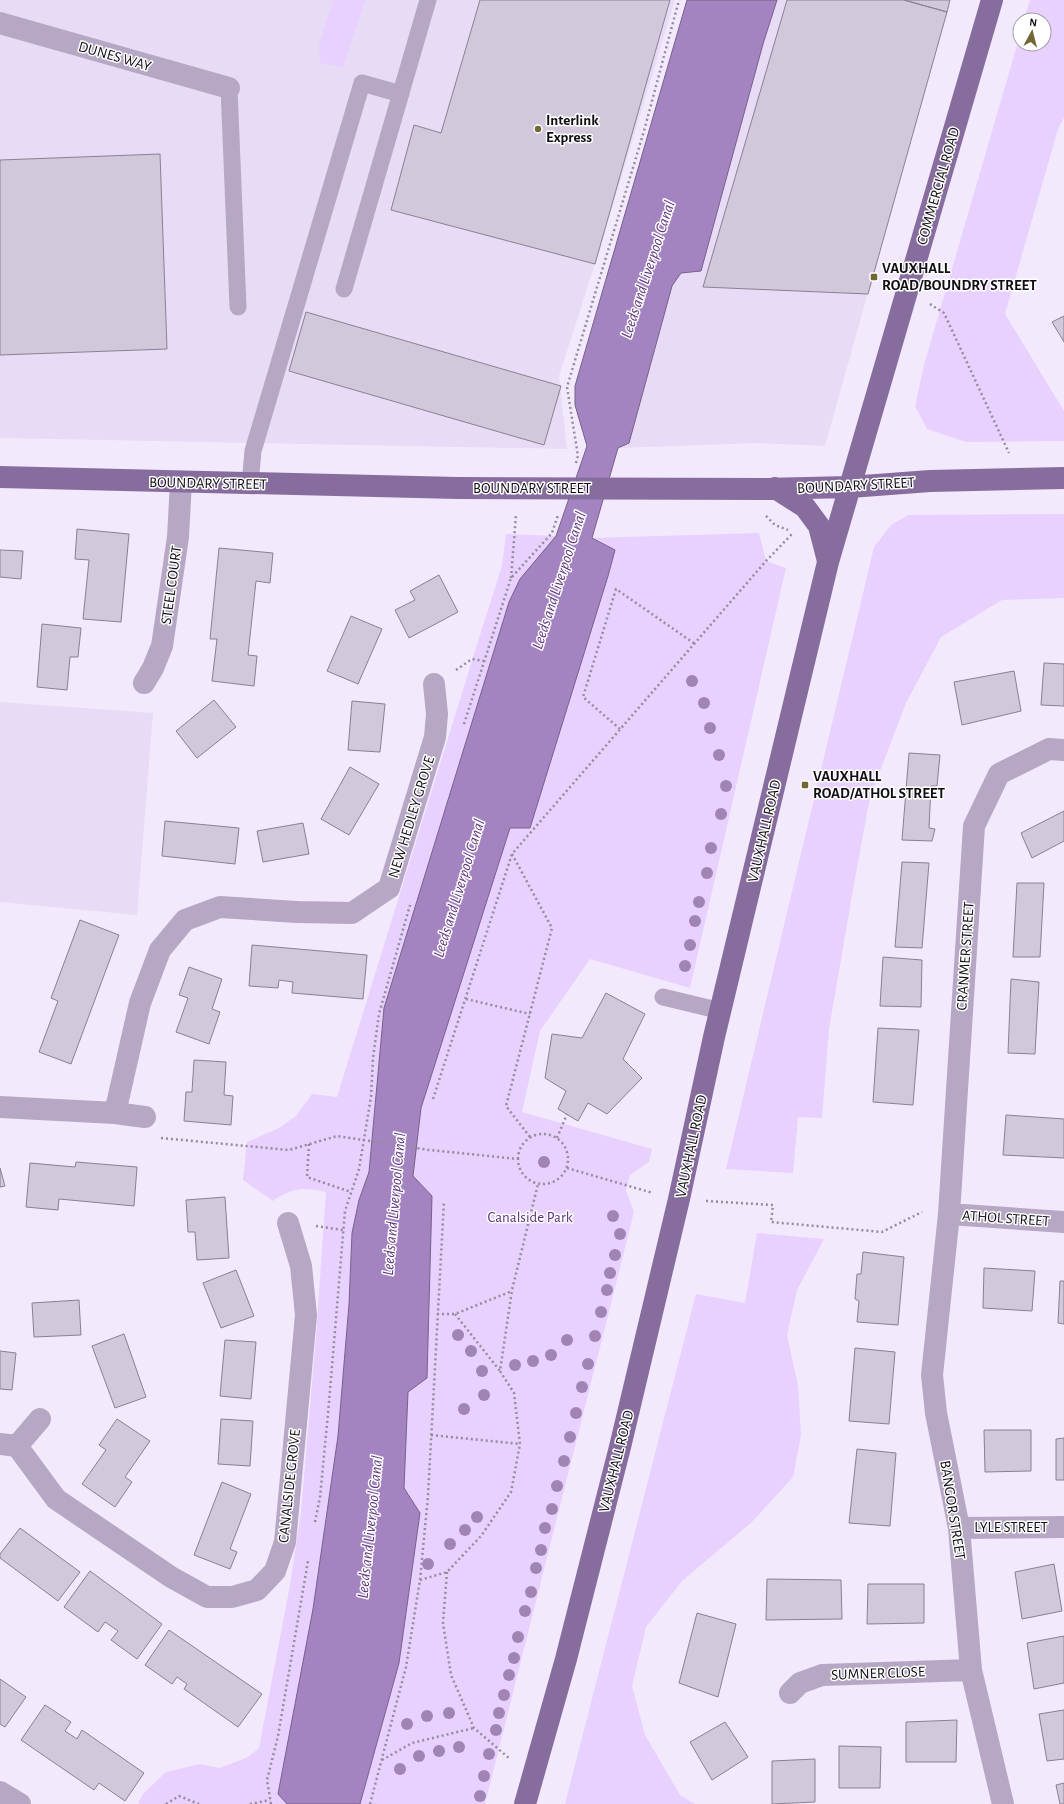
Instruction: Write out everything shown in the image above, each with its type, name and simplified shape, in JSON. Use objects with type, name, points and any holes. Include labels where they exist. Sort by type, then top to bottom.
[{"type":"main road","name":"COMMERCIAL ROAD","points":[[850,487],[992,0]]},
{"type":"main road","name":"BOUNDARY STREET","points":[[0,478],[250,484],[522,488],[769,488],[850,487],[930,481],[1064,478]]},
{"type":"main road","name":"VAUXHALL ROAD","points":[[525,1804],[566,1659],[614,1470],[680,1199],[721,1011],[828,562],[850,487]]},
{"type":"main road","points":[[769,488],[804,508],[819,526],[828,562]]},
{"type":"street","name":"DUNES WAY","points":[[0,23],[229,88]]},
{"type":"street","name":"STEEL COURT","points":[[144,683],[153,668],[162,646],[178,538],[181,482]]},
{"type":"street","name":"NEW HEDLEY GROVE","points":[[115,1112],[140,1003],[160,950],[184,920],[220,907],[297,912],[352,913],[389,888],[435,737],[437,714],[434,684]]},
{"type":"street","name":"CRANMER STREET","points":[[949,1214],[974,826],[999,774],[1049,749],[1064,750]]},
{"type":"street","points":[[0,1107],[115,1112],[145,1117]]},
{"type":"street","name":"ATHOL STREET","points":[[949,1214],[1064,1222]]},
{"type":"street","name":"BANGOR STREET","points":[[949,1214],[932,1375],[936,1413],[959,1528],[971,1670],[1003,1804]]},
{"type":"street","name":"CANALSIDE GROVE","points":[[40,1419],[8,1445],[56,1499],[171,1577],[207,1597],[232,1597],[257,1590],[275,1572],[285,1542],[306,1314],[301,1266],[288,1223]]},
{"type":"street","name":"LYLE STREET","points":[[959,1528],[1064,1527]]},
{"type":"street","name":"SUMNER CLOSE","points":[[790,1693],[800,1683],[822,1675],[971,1670]]},
{"type":"street","points":[[0,1792],[20,1804]]},
{"type":"lane","points":[[344,289],[428,0]]},
{"type":"lane","points":[[250,484],[253,451],[362,82],[401,94]]},
{"type":"lane","points":[[229,88],[238,307]]},
{"type":"lane","points":[[663,997],[721,1011]]},
{"type":"path","points":[[573,470],[578,456],[567,388],[644,131],[679,0]]},
{"type":"path","points":[[908,289],[944,314],[1022,479]]},
{"type":"path","points":[[769,488],[764,514],[775,526],[793,532],[797,538]]},
{"type":"path","points":[[511,578],[552,533],[559,512]]},
{"type":"path","points":[[463,728],[511,578],[516,513]]},
{"type":"path","points":[[433,1100],[512,854],[766,561],[793,532]]},
{"type":"path","points":[[620,729],[583,697],[616,589],[695,644]]},
{"type":"path","points":[[434,684],[472,659],[484,661]]},
{"type":"path","points":[[512,854],[552,928],[506,1106],[530,1137]]},
{"type":"path","points":[[314,1529],[320,1497],[345,1211],[358,1169],[371,1097],[373,1058],[379,1014],[411,900]]},
{"type":"path","points":[[466,999],[530,1014]]},
{"type":"path","points":[[557,1138],[567,1114]]},
{"type":"path","points":[[145,1117],[162,1138],[289,1150],[337,1136],[429,1150],[518,1158]]},
{"type":"path","points":[[544,1134],[557,1138],[563,1143],[567,1151],[567,1168],[564,1174],[552,1183],[538,1184],[530,1181],[523,1175],[519,1167],[518,1158],[520,1150],[530,1137],[544,1134]]},
{"type":"path","points":[[309,1144],[307,1177],[351,1192]]},
{"type":"path","points":[[567,1168],[680,1199],[773,1205],[771,1222],[882,1232],[922,1212],[949,1214]]},
{"type":"path","points":[[500,1371],[512,1290],[538,1184]]},
{"type":"path","points":[[370,1804],[406,1667],[420,1580],[431,1435],[444,1201]]},
{"type":"path","points":[[437,1314],[455,1314],[512,1290]]},
{"type":"path","points":[[420,1580],[447,1572],[481,1536],[511,1492],[520,1444],[514,1393],[500,1371],[455,1314]]},
{"type":"path","points":[[431,1435],[520,1444]]},
{"type":"path","points":[[271,1804],[267,1780],[278,1736],[308,1560]]},
{"type":"path","points":[[447,1572],[443,1623],[451,1674],[474,1728],[533,1779]]},
{"type":"path","points":[[382,1760],[412,1743],[474,1728]]},
{"type":"path","points":[[166,1804],[179,1796],[199,1804]]},
{"type":"path","points":[[250,1804],[270,1800]]},
{"type":"shaded area","points":[[0,0],[675,0],[595,264],[559,376],[567,449],[0,438]]},
{"type":"shaded area","points":[[777,0],[950,0],[825,446],[759,443],[618,448],[629,443],[672,286],[681,273]]},
{"type":"shaded area","points":[[0,702],[153,713],[137,915],[0,902]]},
{"type":"green space","points":[[333,0],[365,0],[343,67],[320,63],[319,45]]},
{"type":"green space","points":[[1030,0],[1064,0],[1064,117],[1058,129],[1005,314],[1064,411],[1064,441],[966,442],[927,429],[915,406],[924,365],[1015,52],[1052,52],[1052,12],[1026,12]]},
{"type":"green space","points":[[1064,514],[1064,598],[1002,600],[941,637],[906,703],[870,797],[829,1029],[822,1118],[798,1117],[793,1173],[726,1169],[874,547],[891,525],[908,515]]},
{"type":"green space","name":"Canalside Park","points":[[759,533],[766,561],[786,568],[690,988],[590,959],[540,1031],[522,1112],[652,1149],[649,1162],[630,1175],[626,1191],[634,1212],[485,1804],[360,1804],[399,1663],[420,1513],[404,1488],[408,1392],[413,1176],[421,1108],[510,828],[530,828],[592,538]]},
{"type":"green space","points":[[506,534],[556,536],[520,579],[509,602],[384,1008],[369,1172],[359,1200],[352,1233],[349,1299],[338,1436],[313,1609],[278,1794],[287,1804],[140,1804],[138,1803],[143,1794],[166,1772],[200,1764],[220,1768],[248,1757],[259,1748],[290,1585],[301,1512],[316,1337],[326,1192],[311,1189],[298,1189],[286,1193],[273,1201],[243,1180],[247,1142],[279,1128],[296,1116],[312,1094],[337,1097],[502,566]]},
{"type":"green space","points":[[757,1233],[824,1239],[797,1290],[787,1335],[798,1386],[801,1435],[793,1477],[752,1522],[682,1581],[646,1627],[632,1686],[645,1735],[680,1795],[695,1804],[565,1804],[696,1294],[745,1303]]},
{"type":"water","name":"Leeds and Liverpool Canal","points":[[687,0],[777,0],[763,44],[701,271],[681,273],[672,286],[629,443],[618,448],[592,538],[615,550],[530,828],[510,828],[421,1108],[413,1176],[432,1196],[427,1378],[408,1392],[404,1488],[420,1513],[399,1663],[360,1804],[287,1804],[278,1794],[313,1609],[338,1436],[349,1304],[352,1233],[359,1200],[369,1172],[384,1008],[509,602],[520,579],[556,536],[587,446],[575,405],[575,386]]},
{"type":"building","name":"Interlink Express","points":[[480,0],[670,0],[595,264],[391,210],[414,125],[441,133]]},
{"type":"building","points":[[787,0],[904,0],[947,12],[868,294],[703,287]]},
{"type":"building","points":[[904,0],[950,0],[947,12]]},
{"type":"building","points":[[160,154],[167,349],[0,355],[0,160]]},
{"type":"building","points":[[306,312],[561,386],[544,445],[289,371]]},
{"type":"building","points":[[1064,316],[1064,342],[1052,322]]},
{"type":"building","points":[[77,529],[129,534],[121,622],[83,619],[89,560],[75,559]]},
{"type":"building","points":[[219,548],[273,553],[270,583],[256,581],[248,655],[257,656],[254,686],[212,681],[217,639],[210,639]]},
{"type":"building","points":[[0,550],[23,551],[21,579],[0,577]]},
{"type":"building","points":[[439,575],[458,612],[409,638],[395,610],[415,600],[410,591]]},
{"type":"building","points":[[351,616],[382,629],[358,684],[327,671]]},
{"type":"building","points":[[42,624],[81,628],[78,657],[70,657],[67,690],[37,687]]},
{"type":"building","points":[[1044,663],[1064,664],[1064,706],[1041,705]]},
{"type":"building","points":[[1014,671],[1021,711],[962,725],[954,682]]},
{"type":"building","points":[[214,700],[236,727],[197,758],[176,731]]},
{"type":"building","points":[[352,701],[385,704],[380,752],[348,750]]},
{"type":"building","points":[[909,753],[940,755],[937,786],[931,786],[929,828],[935,829],[932,841],[902,840]]},
{"type":"building","points":[[350,767],[379,784],[349,835],[321,819]]},
{"type":"building","points":[[1064,811],[1064,841],[1032,858],[1021,833]]},
{"type":"building","points":[[165,821],[239,828],[235,864],[162,856]]},
{"type":"building","points":[[303,823],[309,854],[263,862],[257,831]]},
{"type":"building","points":[[902,862],[929,863],[922,948],[895,947]]},
{"type":"building","points":[[1017,883],[1044,883],[1040,957],[1013,957]]},
{"type":"building","points":[[80,920],[119,935],[71,1064],[39,1052],[58,1001],[51,998]]},
{"type":"building","points":[[252,945],[367,955],[363,999],[292,993],[293,982],[279,980],[278,988],[249,986]]},
{"type":"building","points":[[883,957],[922,960],[921,1007],[880,1006]]},
{"type":"building","points":[[189,967],[222,979],[212,1009],[220,1012],[209,1044],[176,1032],[188,998],[179,995]]},
{"type":"building","points":[[1011,979],[1039,982],[1035,1054],[1008,1053]]},
{"type":"building","points":[[606,993],[645,1014],[623,1059],[642,1078],[607,1114],[588,1103],[578,1121],[558,1109],[566,1091],[545,1078],[552,1034],[582,1038]]},
{"type":"building","points":[[878,1028],[919,1030],[913,1105],[873,1102]]},
{"type":"building","points":[[194,1060],[226,1062],[224,1095],[233,1096],[231,1125],[184,1121],[186,1092],[192,1092]]},
{"type":"building","points":[[1006,1115],[1064,1119],[1064,1158],[1003,1155]]},
{"type":"building","points":[[76,1162],[137,1167],[134,1206],[59,1199],[58,1210],[26,1207],[30,1163],[75,1167]]},
{"type":"building","points":[[0,1168],[5,1186],[0,1187]]},
{"type":"building","points":[[225,1197],[229,1258],[197,1260],[195,1232],[188,1232],[186,1200]]},
{"type":"building","points":[[863,1252],[904,1257],[898,1325],[857,1322],[859,1301],[855,1299],[857,1274],[861,1274]]},
{"type":"building","points":[[984,1268],[1035,1271],[1032,1311],[983,1308]]},
{"type":"building","points":[[236,1270],[254,1316],[221,1328],[203,1283]]},
{"type":"building","points":[[1060,1281],[1064,1281],[1064,1324],[1058,1323]]},
{"type":"building","points":[[79,1300],[81,1335],[34,1337],[32,1303]]},
{"type":"building","points":[[124,1334],[146,1397],[115,1408],[92,1346]]},
{"type":"building","points":[[225,1340],[256,1342],[251,1399],[220,1396]]},
{"type":"building","points":[[855,1348],[895,1352],[889,1424],[849,1421]]},
{"type":"building","points":[[0,1351],[16,1353],[12,1390],[0,1389]]},
{"type":"building","points":[[117,1419],[150,1441],[125,1477],[132,1482],[115,1507],[82,1484],[106,1450],[99,1445]]},
{"type":"building","points":[[221,1419],[253,1421],[250,1466],[218,1464]]},
{"type":"building","points":[[984,1430],[1031,1430],[1031,1471],[985,1472]]},
{"type":"building","points":[[1064,1438],[1064,1480],[1056,1480],[1056,1439]]},
{"type":"building","points":[[857,1449],[896,1453],[890,1526],[849,1523]]},
{"type":"building","points":[[222,1482],[251,1494],[230,1549],[237,1552],[230,1569],[194,1555]]},
{"type":"building","points":[[20,1528],[80,1572],[58,1601],[0,1558],[0,1554]]},
{"type":"building","points":[[1054,1564],[1062,1611],[1022,1619],[1015,1572]]},
{"type":"building","points":[[90,1571],[162,1624],[137,1659],[111,1640],[118,1631],[105,1622],[98,1632],[64,1607]]},
{"type":"building","points":[[767,1579],[841,1580],[842,1619],[766,1620]]},
{"type":"building","points":[[868,1584],[924,1584],[924,1623],[867,1624]]},
{"type":"building","points":[[697,1613],[736,1624],[718,1697],[679,1683]]},
{"type":"building","points":[[169,1630],[262,1694],[238,1727],[184,1689],[187,1684],[177,1677],[172,1684],[145,1665]]},
{"type":"building","points":[[1064,1636],[1064,1683],[1034,1689],[1027,1643]]},
{"type":"building","points":[[0,1679],[26,1697],[5,1727],[0,1724]]},
{"type":"building","points":[[45,1705],[71,1722],[65,1731],[77,1739],[82,1730],[144,1773],[125,1801],[99,1783],[94,1790],[21,1740]]},
{"type":"building","points":[[1064,1710],[1064,1759],[1047,1761],[1039,1714]]},
{"type":"building","points":[[957,1720],[956,1762],[906,1762],[906,1722]]},
{"type":"building","points":[[725,1722],[748,1757],[712,1780],[690,1742]]},
{"type":"building","points":[[839,1746],[881,1747],[880,1788],[839,1788]]},
{"type":"building","points":[[815,1759],[815,1802],[772,1804],[772,1761]]},
{"type":"building","points":[[1064,1783],[1064,1804],[1060,1804],[1056,1785]]},
{"type":"place","name":"Interlink Express","points":[[538,129]]},
{"type":"place","name":"VAUXHALL ROAD/BOUNDRY STREET","points":[[874,277]]},
{"type":"place","name":"VAUXHALL ROAD/ATHOL STREET","points":[[805,785]]}]
